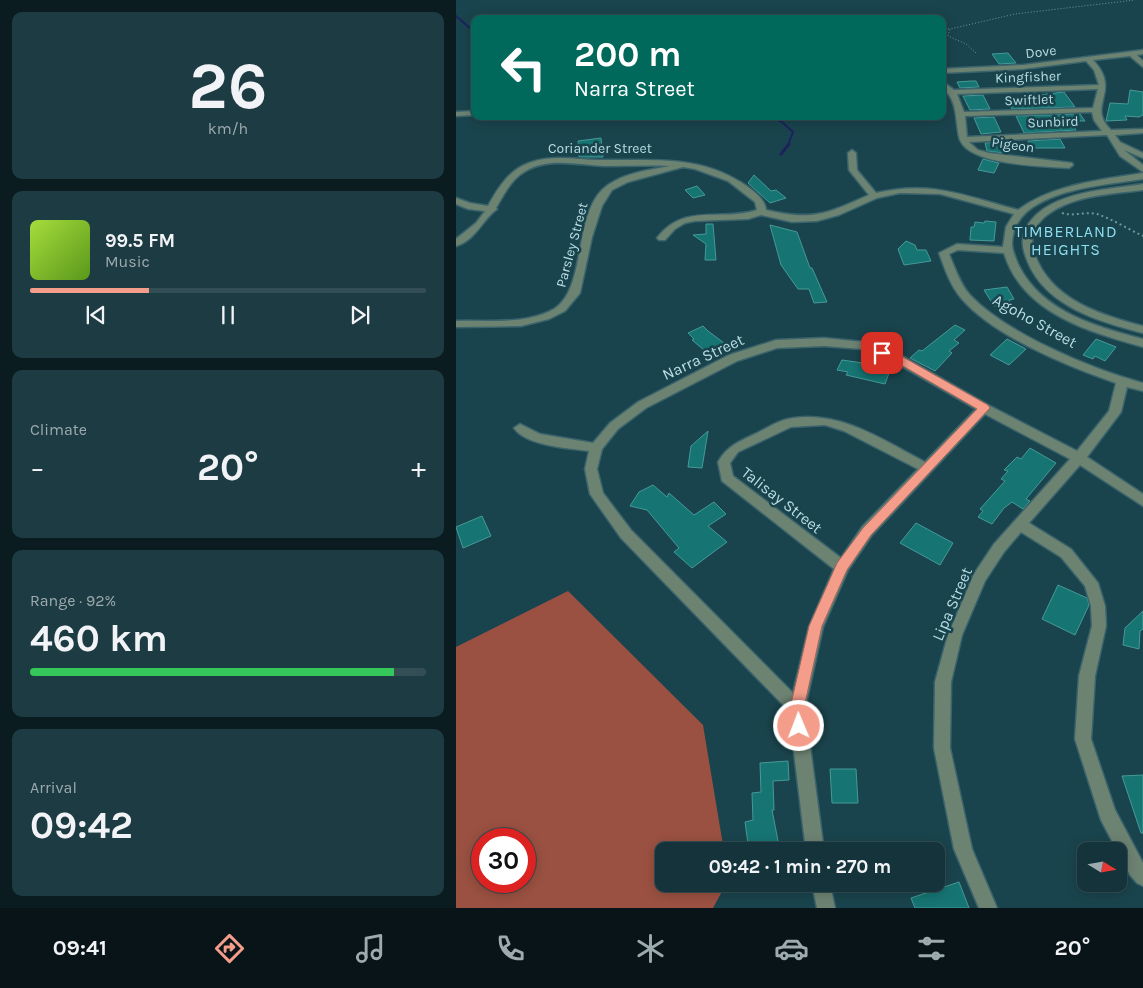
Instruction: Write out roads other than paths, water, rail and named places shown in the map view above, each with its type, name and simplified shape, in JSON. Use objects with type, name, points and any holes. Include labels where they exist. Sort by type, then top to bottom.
[{"type":"street","points":[[1131,52],[1143,65]]},
{"type":"street","name":"Dove","points":[[946,71],[1023,67],[1143,52]]},
{"type":"street","points":[[1088,59],[1097,67],[1101,75],[1103,87],[1097,110],[1098,120],[1119,144],[1143,156]]},
{"type":"street","points":[[946,86],[954,92],[962,114],[964,140]]},
{"type":"street","name":"Kingfisher","points":[[954,92],[1103,87]]},
{"type":"street","name":"Swiftlet","points":[[962,114],[1097,110]]},
{"type":"street","points":[[456,114],[471,113]]},
{"type":"street","name":"Sunbird","points":[[964,140],[1143,131]]},
{"type":"street","name":"Pigeon","points":[[964,140],[967,147],[973,151],[991,157],[1069,166]]},
{"type":"street","points":[[1119,144],[1121,152],[1143,169]]},
{"type":"street","points":[[852,153],[854,170],[874,196]]},
{"type":"street","name":"Coriander Street","points":[[456,243],[475,231],[492,209],[508,179],[517,171],[542,161],[559,160],[602,163],[665,161],[684,164],[714,172],[732,181],[759,201],[762,206],[761,212]]},
{"type":"street","name":"Parsley Street","points":[[456,324],[516,322],[538,319],[554,313],[566,305],[574,294],[596,207],[604,192],[626,180],[684,164]]},
{"type":"street","points":[[1143,176],[1044,198],[1019,213],[1008,232],[1008,250],[1015,271],[1032,293],[1077,323],[1143,343]]},
{"type":"street","points":[[1143,187],[1091,195],[1056,206],[1044,213],[1028,232],[1027,244],[1030,259],[1042,279],[1057,293],[1076,306],[1114,323],[1143,330]]},
{"type":"street","points":[[662,238],[672,227],[682,221],[712,216],[748,216],[761,212],[792,220],[817,218],[836,213],[874,196],[900,190],[940,190],[1019,213]]},
{"type":"street","points":[[456,201],[468,206],[492,209]]},
{"type":"street","name":"Agoho Street","points":[[1008,250],[957,247],[944,253],[953,278],[962,292],[989,317],[1034,343],[1122,383],[1143,387]]},
{"type":"street","name":"Narra Street","points":[[797,708],[626,534],[596,494],[591,470],[596,448],[614,426],[642,405],[734,358],[776,344],[824,342],[864,346],[900,360],[984,408],[1079,458],[1143,501]]},
{"type":"street","name":"Lipa Street","points":[[988,908],[962,849],[942,748],[943,682],[955,635],[978,578],[999,548],[1079,458],[1115,412],[1122,383]]},
{"type":"street","points":[[812,842],[797,708],[816,626],[842,567],[867,532],[984,408]]},
{"type":"street","name":"Talisay Street","points":[[842,567],[727,478],[724,462],[734,449],[789,423],[825,420],[848,428],[926,468]]},
{"type":"street","points":[[520,428],[536,438],[596,448]]},
{"type":"street","points":[[1021,525],[1066,553],[1091,583],[1098,606],[1098,626],[1087,676],[1083,739],[1107,814],[1136,869],[1143,877]]},
{"type":"street","points":[[823,892],[826,908]]},
{"type":"waterway","points":[[456,16],[471,29]]},
{"type":"waterway","points":[[778,120],[793,132],[788,145]]},
{"type":"waterway","points":[[781,154],[789,144]]},
{"type":"district","name":"TIMBERLAND HEIGHTS","points":[[1066,240]]}]
